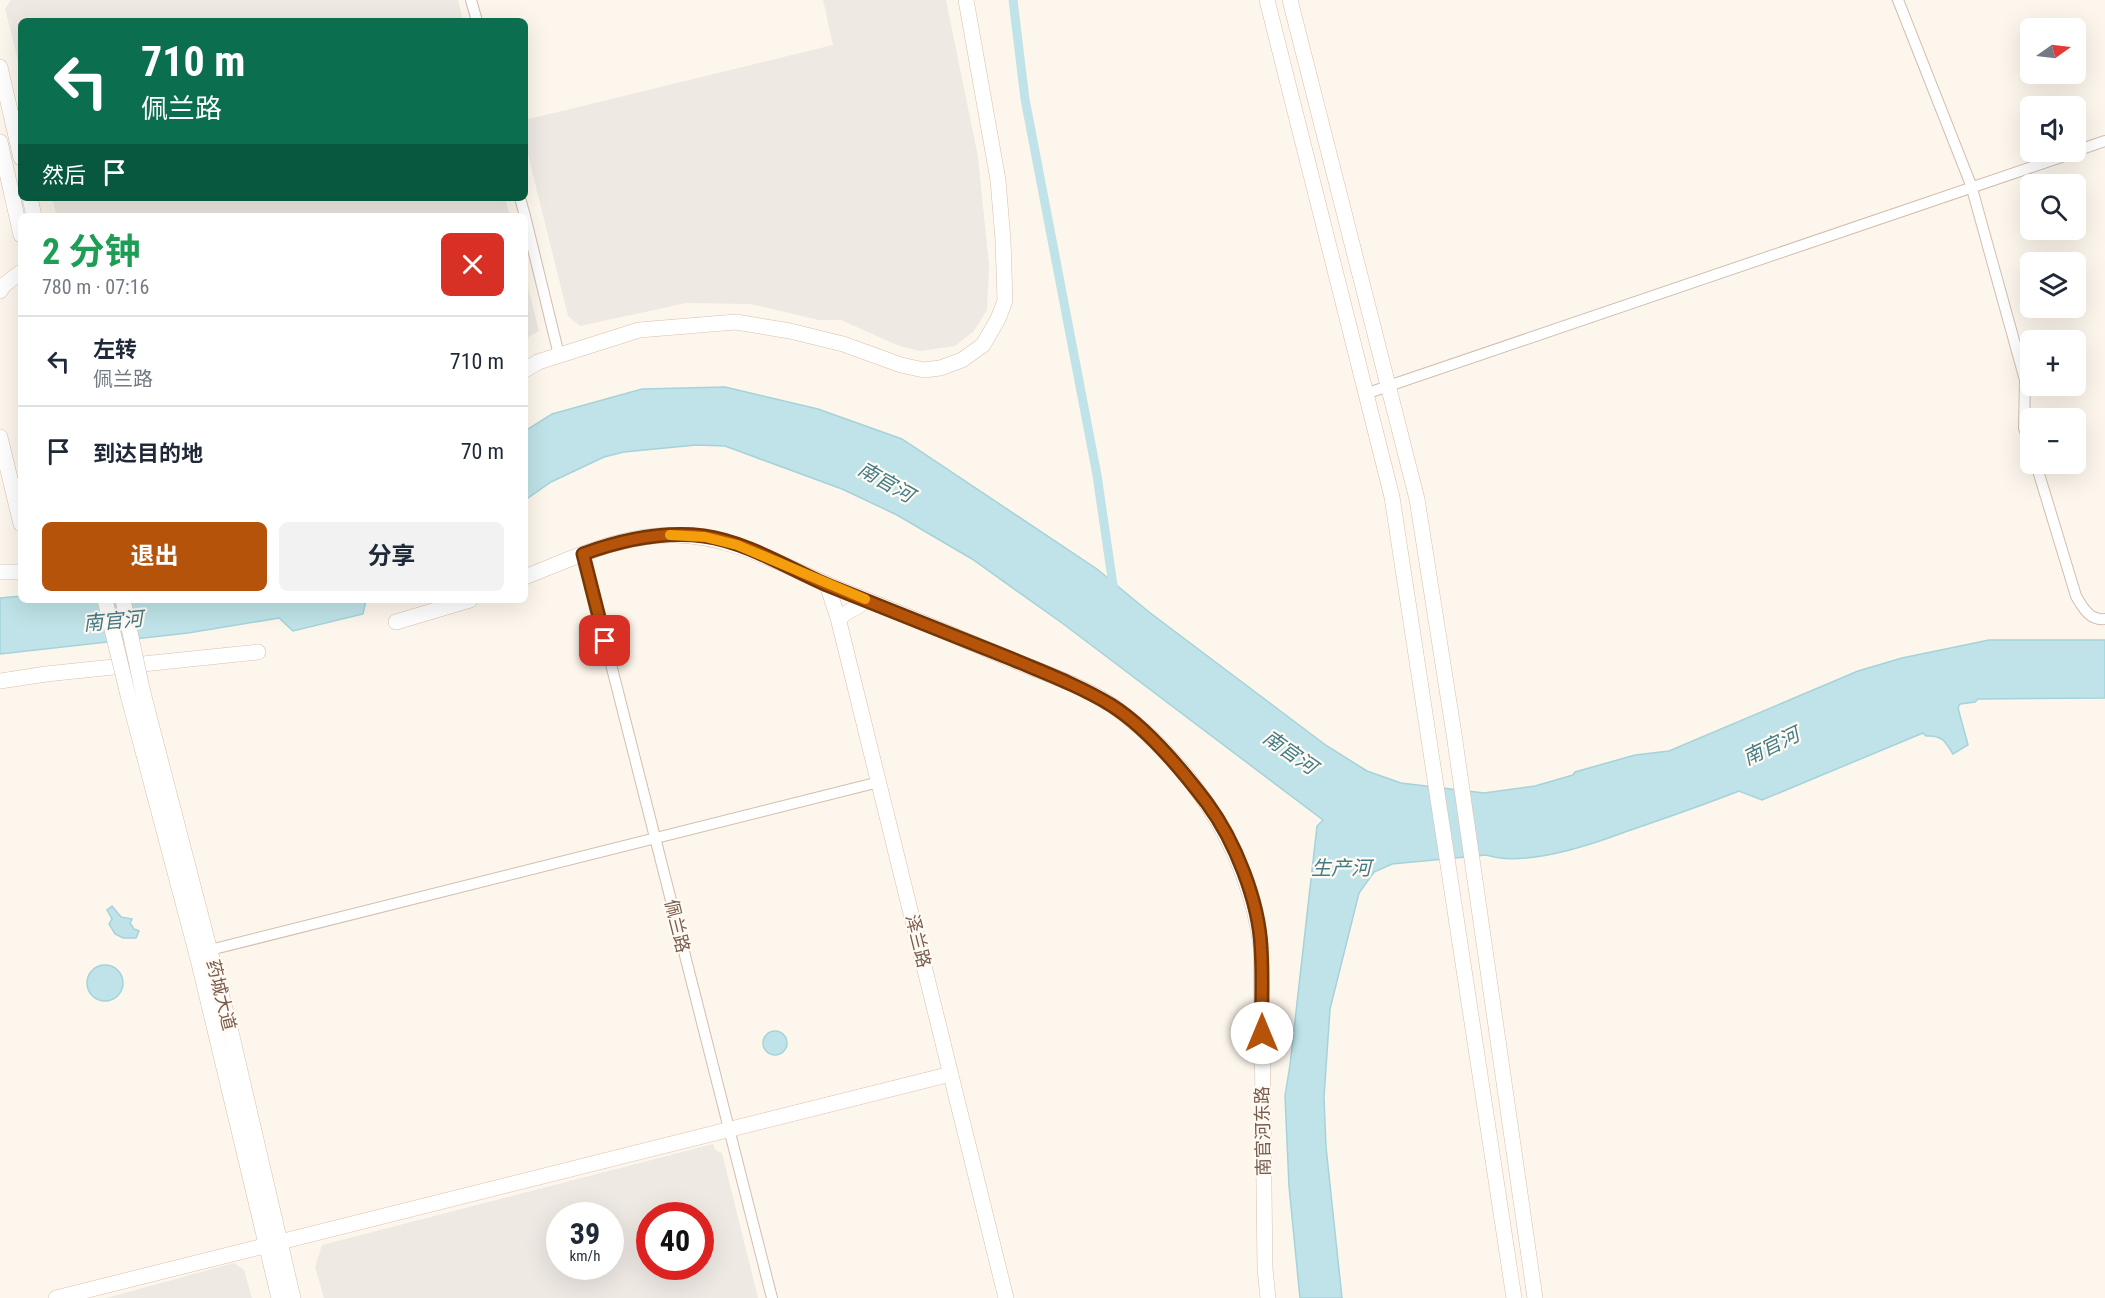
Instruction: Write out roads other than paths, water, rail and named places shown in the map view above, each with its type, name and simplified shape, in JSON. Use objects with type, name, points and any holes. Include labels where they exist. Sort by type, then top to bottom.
[{"type":"street","points":[[471,0],[476,18]]},
{"type":"street","points":[[528,368],[559,354],[639,330],[736,322],[790,331],[843,344],[901,365],[924,370],[940,368],[962,360],[983,345],[1005,301],[1003,240],[998,180],[966,0]]},
{"type":"street","points":[[1266,0],[1392,497],[1514,1298]]},
{"type":"street","points":[[1290,0],[1417,499],[1454,734],[1535,1298]]},
{"type":"street","points":[[1898,0],[1972,188],[2025,380],[2024,408]]},
{"type":"street","points":[[0,67],[18,145]]},
{"type":"street","points":[[2086,148],[2105,141]]},
{"type":"street","points":[[0,142],[18,222]]},
{"type":"street","points":[[1365,394],[2045,162]]},
{"type":"street","points":[[528,228],[559,354]]},
{"type":"street","points":[[0,291],[18,274]]},
{"type":"street","points":[[0,437],[18,512]]},
{"type":"street","points":[[2039,474],[2076,596],[2085,611],[2098,620],[2105,619]]},
{"type":"street","name":"南官河东路","points":[[528,576],[607,545],[639,539],[673,535],[705,537],[737,545],[827,585],[1067,682],[1112,705],[1166,754],[1208,804],[1225,833],[1251,894],[1258,924],[1261,947],[1265,1269],[1268,1298]]},
{"type":"street","name":"佩兰路","points":[[583,554],[772,1298]]},
{"type":"street","points":[[0,572],[18,572]]},
{"type":"street","name":"泽兰路","points":[[827,585],[838,618],[1006,1298]]},
{"type":"street","points":[[838,618],[868,600]]},
{"type":"street","points":[[106,603],[135,694]]},
{"type":"street","points":[[123,603],[135,694]]},
{"type":"street","points":[[396,622],[460,603]]},
{"type":"street","points":[[0,681],[46,674],[258,652]]},
{"type":"street","name":"药城大道","points":[[135,694],[210,950],[274,1244],[279,1298]]},
{"type":"street","name":"药城大道","points":[[135,694],[198,959],[274,1244],[293,1298]]},
{"type":"street","points":[[210,950],[879,782]]},
{"type":"street","points":[[56,1298],[951,1074]]},
{"type":"water","points":[[725,387],[818,409],[902,439],[1097,569],[1149,612],[1327,746],[1367,771],[1401,783],[1484,793],[1535,786],[1635,755],[1669,751],[1858,671],[1902,658],[1989,640],[2105,640],[2105,698],[1978,699],[1975,702],[1960,704],[1958,708],[1968,745],[1953,754],[1942,740],[1923,733],[1762,800],[1739,791],[1575,849],[1537,857],[1501,858],[1486,855],[1392,864],[1374,872],[1359,893],[1330,1009],[1324,1097],[1326,1147],[1342,1298],[1300,1298],[1289,1186],[1285,1096],[1317,826],[1323,820],[1062,623],[972,559],[897,515],[842,489],[725,446],[696,445],[624,452],[604,457],[551,482],[528,498],[528,429],[552,414],[642,389]]},
{"type":"water","name":"南官河","points":[[18,596],[18,603],[365,603],[363,614],[293,631],[279,618],[188,633],[0,654],[0,598]]},
{"type":"water","points":[[112,906],[121,917],[132,919],[130,923],[134,929],[139,931],[136,938],[123,938],[115,934],[109,924],[112,919],[107,910]]},
{"type":"water","points":[[105,965],[117,971],[123,983],[117,995],[105,1001],[93,995],[87,983],[93,971]]},
{"type":"water","points":[[770,1031],[780,1031],[787,1038],[787,1048],[780,1055],[770,1055],[763,1048],[763,1038]]},
{"type":"waterway","points":[[1013,0],[1025,99],[1097,475],[1114,592]]},
{"type":"water label","name":"生产河","points":[[1341,868]]}]
